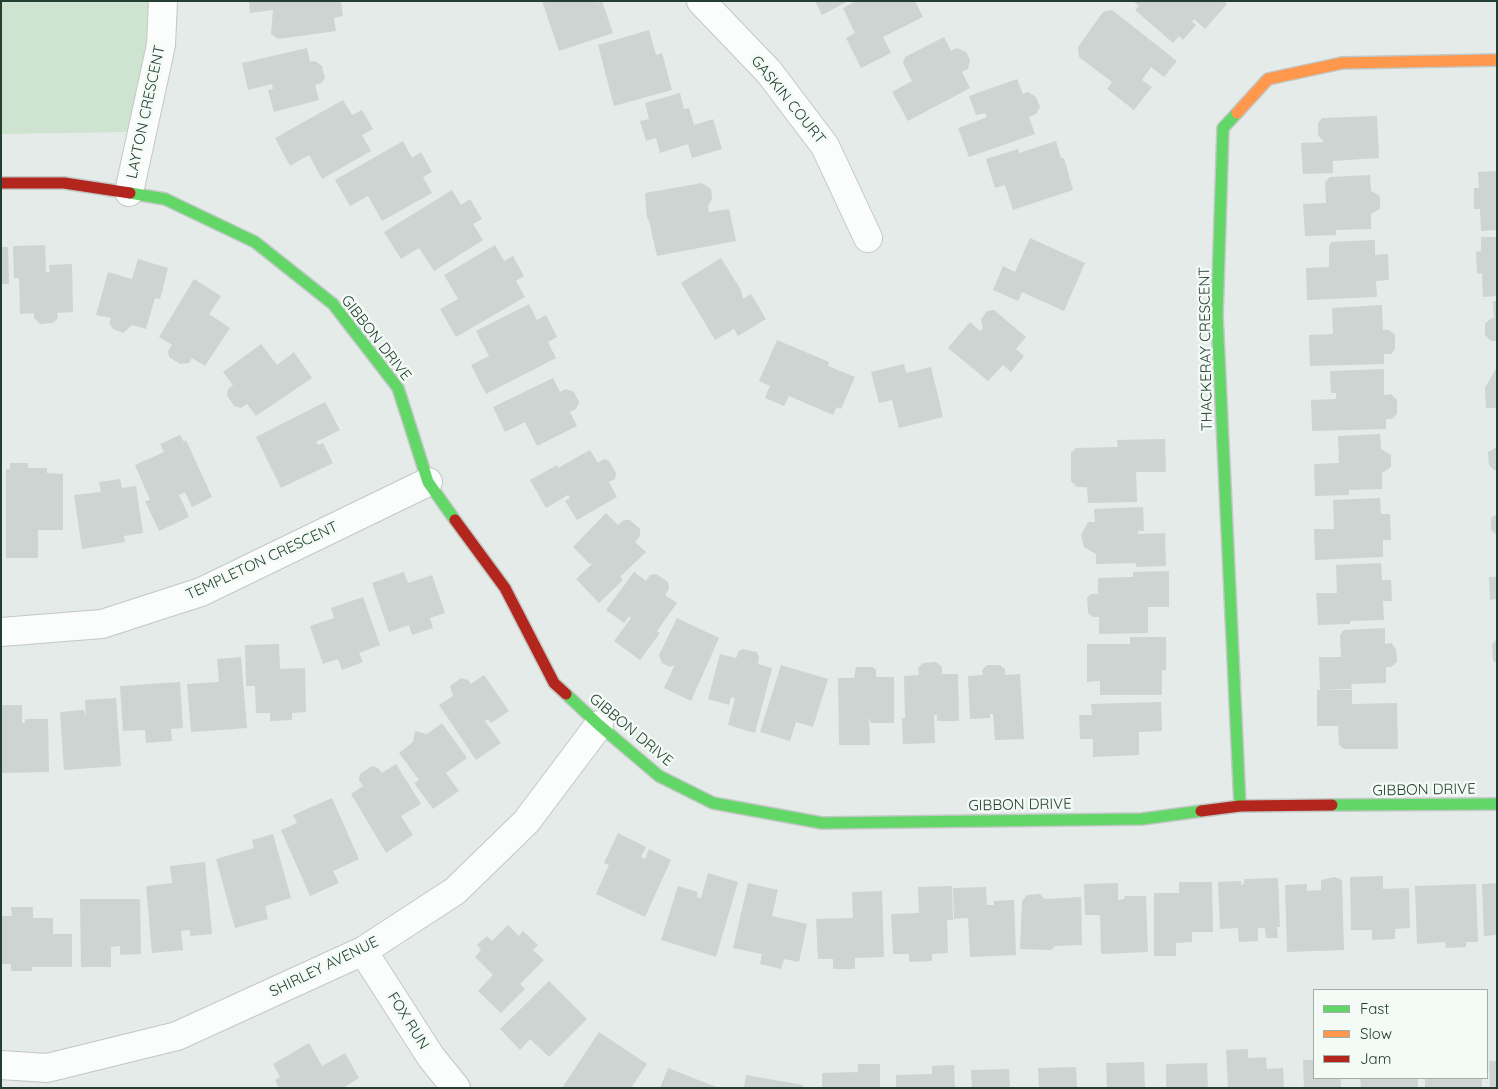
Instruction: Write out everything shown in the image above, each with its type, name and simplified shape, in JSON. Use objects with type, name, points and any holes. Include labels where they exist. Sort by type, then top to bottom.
[{"type":"street","name":"LAYTON CRESCENT","points":[[129,192],[161,45],[163,1]]},
{"type":"street","name":"GASKIN COURT","points":[[701,1],[769,72],[825,146],[868,238]]},
{"type":"street","name":"THACKERAY CRESCENT","points":[[1240,806],[1217,315],[1223,128],[1268,79],[1342,63],[1497,60]]},
{"type":"street","name":"GIBBON DRIVE","points":[[1,183],[64,183],[165,199],[255,242],[333,304],[398,388],[428,482],[505,588],[554,683],[599,725],[659,776],[714,803],[822,823],[1142,819],[1240,806],[1497,804]]},
{"type":"street","name":"TEMPLETON CRESCENT","points":[[1,632],[102,624],[201,592],[428,482]]},
{"type":"street","name":"SHIRLEY AVENUE","points":[[1,1065],[46,1078],[177,1036],[363,951],[455,890],[526,822],[599,725]]},
{"type":"street","name":"FOX RUN","points":[[363,951],[431,1057],[456,1088]]},
{"type":"green space","points":[[1,1],[148,1],[149,62],[128,132],[1,134]]},
{"type":"building","points":[[249,1],[341,1],[343,16],[334,18],[336,31],[278,39],[271,34],[273,10],[250,13]]},
{"type":"building","points":[[542,1],[597,1],[598,3],[602,1],[613,33],[559,51]]},
{"type":"building","points":[[815,1],[848,1],[822,15]]},
{"type":"building","points":[[856,1],[915,1],[923,17],[883,37],[891,53],[861,68],[846,38],[855,33],[843,8]]},
{"type":"building","points":[[1133,1],[1224,1],[1227,4],[1205,29],[1194,19],[1192,22],[1196,25],[1183,40],[1179,36],[1173,43],[1135,10],[1139,6]]},
{"type":"building","points":[[1112,10],[1177,61],[1164,77],[1151,67],[1142,80],[1152,87],[1134,110],[1107,89],[1112,82],[1079,57],[1078,47],[1103,12]]},
{"type":"building","points":[[649,30],[656,55],[662,53],[672,90],[614,106],[598,45]]},
{"type":"building","points":[[944,37],[951,51],[957,48],[966,52],[970,60],[968,69],[962,72],[970,88],[908,121],[892,92],[912,81],[903,63],[905,57]]},
{"type":"building","points":[[307,48],[310,62],[315,61],[322,66],[325,78],[321,83],[315,85],[319,100],[274,112],[268,90],[273,89],[272,84],[248,90],[242,63]]},
{"type":"building","points":[[1017,79],[1023,94],[1028,92],[1036,97],[1040,107],[1036,114],[1029,117],[1035,134],[969,157],[958,128],[987,117],[985,113],[976,115],[969,96]]},
{"type":"building","points":[[680,93],[684,109],[689,108],[694,125],[713,119],[722,149],[692,158],[688,144],[660,153],[656,138],[646,141],[640,121],[649,119],[645,103]]},
{"type":"building","points":[[343,100],[352,115],[362,110],[373,129],[362,135],[371,151],[322,179],[309,155],[290,166],[275,138]]},
{"type":"building","points":[[1377,116],[1379,158],[1333,161],[1333,173],[1303,174],[1301,143],[1324,142],[1318,135],[1318,123],[1322,118]]},
{"type":"building","points":[[403,141],[412,158],[421,152],[432,172],[423,177],[432,193],[382,221],[368,196],[350,206],[335,180]]},
{"type":"building","points":[[1056,141],[1061,158],[1064,158],[1073,190],[1013,210],[1005,185],[995,188],[986,159],[1018,149],[1019,153]]},
{"type":"building","points":[[1497,171],[1497,230],[1481,231],[1480,209],[1474,209],[1474,188],[1479,188],[1478,172]]},
{"type":"building","points":[[1370,175],[1371,191],[1380,196],[1380,209],[1371,214],[1371,229],[1336,230],[1336,235],[1305,236],[1303,204],[1326,203],[1325,182],[1330,177]]},
{"type":"building","points":[[702,183],[711,189],[712,199],[708,206],[709,212],[729,209],[736,241],[657,256],[647,218],[645,193]]},
{"type":"building","points":[[452,190],[461,205],[470,199],[482,219],[473,224],[483,240],[434,271],[419,248],[401,259],[384,232]]},
{"type":"building","points":[[1481,237],[1497,237],[1497,296],[1483,297],[1482,273],[1477,274],[1476,252],[1481,251]]},
{"type":"building","points":[[1030,238],[1085,263],[1064,311],[1022,292],[1018,301],[993,290],[1003,266],[1015,272]]},
{"type":"building","points":[[1375,240],[1375,255],[1388,254],[1389,280],[1376,281],[1377,297],[1307,300],[1306,268],[1329,267],[1329,246],[1332,242]]},
{"type":"building","points":[[45,245],[46,272],[50,272],[49,265],[72,264],[73,312],[57,313],[58,318],[53,323],[40,324],[34,318],[34,313],[20,314],[19,278],[14,278],[13,246]]},
{"type":"building","points":[[495,245],[504,261],[513,256],[524,276],[516,281],[525,297],[456,337],[440,309],[458,299],[444,275]]},
{"type":"building","points":[[1,247],[8,247],[9,284],[1,284]]},
{"type":"building","points":[[721,258],[741,290],[743,299],[751,294],[766,319],[738,336],[734,329],[715,340],[681,283]]},
{"type":"building","points":[[138,259],[168,268],[160,299],[155,298],[146,329],[132,325],[123,333],[113,329],[109,323],[111,318],[96,315],[108,272],[132,279]]},
{"type":"building","points":[[194,279],[221,296],[209,314],[230,328],[205,366],[192,358],[189,363],[180,364],[169,357],[168,351],[172,345],[159,337]]},
{"type":"building","points":[[1493,301],[1497,301],[1497,341],[1491,341],[1485,335],[1485,323],[1494,317]]},
{"type":"building","points":[[529,304],[537,320],[546,315],[557,337],[548,342],[556,358],[486,394],[471,365],[489,356],[476,331]]},
{"type":"building","points":[[1382,305],[1383,330],[1389,330],[1395,335],[1395,349],[1391,354],[1384,354],[1384,364],[1310,366],[1309,335],[1333,334],[1332,308]]},
{"type":"building","points":[[994,310],[1026,337],[1016,349],[1024,356],[1011,372],[1003,365],[988,381],[948,348],[970,322],[980,331],[983,328],[981,319],[987,311]]},
{"type":"building","points":[[777,340],[829,362],[828,366],[855,377],[841,409],[837,407],[833,415],[789,396],[784,406],[765,398],[770,386],[759,381]]},
{"type":"building","points":[[261,344],[277,365],[294,352],[312,378],[256,416],[247,404],[241,408],[234,406],[227,395],[228,389],[233,385],[223,372]]},
{"type":"building","points":[[904,364],[906,373],[931,367],[943,417],[899,428],[892,400],[879,403],[871,372]]},
{"type":"building","points":[[1497,367],[1497,408],[1486,408],[1485,388]]},
{"type":"building","points":[[1384,369],[1384,395],[1391,394],[1397,400],[1397,414],[1392,419],[1386,419],[1386,429],[1312,431],[1311,400],[1336,399],[1336,393],[1331,393],[1330,371]]},
{"type":"building","points":[[553,378],[560,392],[566,389],[574,392],[579,402],[576,409],[570,412],[577,426],[537,446],[525,422],[505,432],[493,407]]},
{"type":"building","points":[[325,402],[340,430],[316,442],[318,445],[323,443],[333,463],[281,488],[256,437]]},
{"type":"building","points":[[1380,434],[1381,449],[1391,455],[1391,467],[1382,473],[1382,489],[1349,490],[1349,495],[1315,496],[1314,464],[1339,463],[1338,436]]},
{"type":"building","points":[[180,435],[184,442],[186,440],[212,497],[192,507],[185,492],[179,495],[189,517],[159,531],[145,501],[150,500],[135,465],[164,452],[160,444]]},
{"type":"building","points":[[1165,439],[1166,472],[1136,472],[1137,502],[1088,503],[1087,487],[1077,487],[1071,481],[1071,453],[1076,448],[1118,447],[1117,440]]},
{"type":"building","points":[[1497,447],[1497,470],[1494,470],[1489,465],[1488,452]]},
{"type":"building","points":[[590,450],[598,463],[604,459],[609,461],[616,473],[615,479],[609,482],[617,497],[577,520],[565,501],[570,498],[568,495],[546,508],[530,480],[557,465],[558,468]]},
{"type":"building","points":[[10,463],[28,463],[28,468],[47,468],[47,473],[63,474],[63,530],[38,530],[38,558],[6,558],[6,469],[10,469]]},
{"type":"building","points":[[120,479],[122,488],[136,486],[143,533],[124,536],[125,542],[82,549],[74,495],[101,492],[99,482]]},
{"type":"building","points":[[1380,498],[1381,514],[1390,514],[1391,540],[1383,540],[1383,557],[1315,560],[1314,529],[1334,529],[1333,500]]},
{"type":"building","points":[[1143,507],[1144,531],[1138,531],[1138,534],[1165,533],[1166,566],[1136,567],[1136,563],[1096,564],[1096,554],[1084,547],[1081,535],[1088,522],[1095,522],[1094,509]]},
{"type":"building","points":[[606,513],[618,525],[624,520],[630,520],[640,529],[640,536],[635,542],[646,552],[620,577],[623,580],[599,603],[576,579],[593,563],[590,564],[573,547]]},
{"type":"building","points":[[1497,514],[1497,535],[1491,530],[1491,518]]},
{"type":"building","points":[[1381,563],[1382,580],[1391,580],[1392,601],[1383,601],[1384,620],[1350,621],[1350,624],[1318,625],[1316,593],[1337,593],[1336,565]]},
{"type":"building","points":[[1169,571],[1169,607],[1148,607],[1148,633],[1099,634],[1099,617],[1093,617],[1088,613],[1087,598],[1091,594],[1098,594],[1098,578],[1133,577],[1133,572]]},
{"type":"building","points":[[404,572],[408,583],[432,575],[445,613],[430,618],[433,628],[412,635],[409,625],[389,632],[372,583]]},
{"type":"building","points":[[634,572],[646,581],[650,575],[656,574],[668,582],[669,589],[665,595],[677,603],[657,631],[660,633],[640,660],[614,641],[631,618],[629,616],[624,623],[606,610]]},
{"type":"building","points":[[1489,577],[1497,577],[1497,599],[1490,600]]},
{"type":"building","points":[[363,597],[380,645],[359,653],[363,662],[342,670],[338,659],[323,664],[310,626],[334,618],[331,608]]},
{"type":"building","points":[[677,618],[719,638],[691,701],[664,688],[675,665],[670,667],[662,663],[659,655]]},
{"type":"building","points":[[1385,628],[1385,644],[1391,643],[1396,649],[1397,662],[1391,667],[1386,667],[1386,683],[1351,684],[1352,689],[1320,690],[1319,657],[1341,657],[1340,635],[1344,630]]},
{"type":"building","points":[[1130,637],[1166,637],[1166,670],[1162,670],[1162,695],[1100,695],[1100,681],[1087,682],[1087,644],[1130,644]]},
{"type":"building","points":[[1497,638],[1497,663],[1493,661],[1492,645]]},
{"type":"building","points":[[279,644],[280,669],[305,668],[306,712],[292,713],[292,720],[270,721],[270,713],[256,713],[255,686],[246,686],[245,645]]},
{"type":"building","points":[[743,649],[757,652],[759,657],[758,664],[772,668],[755,733],[728,725],[735,698],[731,697],[729,705],[708,699],[720,654],[736,658],[739,651]]},
{"type":"building","points":[[241,657],[247,728],[191,732],[187,684],[219,682],[217,659]]},
{"type":"building","points":[[936,662],[942,667],[942,674],[958,674],[959,721],[937,721],[937,715],[934,715],[935,743],[903,744],[902,718],[905,718],[904,676],[919,675],[918,668],[923,663]]},
{"type":"building","points":[[781,665],[828,679],[813,727],[796,722],[790,741],[760,732]]},
{"type":"building","points":[[987,665],[1000,665],[1005,669],[1005,675],[1020,674],[1024,739],[995,740],[993,714],[990,714],[990,718],[970,719],[968,676],[983,675],[982,670]]},
{"type":"building","points":[[856,667],[873,667],[876,670],[876,677],[894,677],[894,723],[871,723],[869,717],[870,745],[839,745],[838,678],[854,678]]},
{"type":"building","points":[[484,675],[509,711],[491,723],[488,719],[485,721],[501,743],[476,760],[439,705],[453,696],[450,686],[461,678],[468,680],[471,684]]},
{"type":"building","points":[[180,682],[183,728],[171,729],[172,741],[146,743],[145,730],[123,731],[120,686]]},
{"type":"building","points":[[1317,690],[1352,690],[1352,704],[1397,703],[1398,749],[1344,749],[1339,745],[1338,726],[1317,726]]},
{"type":"building","points":[[116,698],[121,766],[64,770],[60,712],[84,710],[86,717],[85,700]]},
{"type":"building","points":[[1161,702],[1162,731],[1139,732],[1139,755],[1093,757],[1093,739],[1080,739],[1079,715],[1092,715],[1091,704]]},
{"type":"building","points":[[1,705],[22,705],[22,723],[25,723],[25,719],[48,719],[49,772],[1,773]]},
{"type":"building","points":[[442,723],[467,758],[446,773],[459,791],[433,809],[414,783],[419,780],[399,753],[413,742],[415,731],[427,734]]},
{"type":"building","points":[[396,764],[421,804],[401,816],[413,835],[386,853],[351,794],[363,786],[359,780],[360,774],[372,766],[378,768],[382,773]]},
{"type":"building","points":[[332,798],[359,859],[333,871],[339,883],[310,896],[281,830],[297,823],[293,815]]},
{"type":"building","points":[[618,833],[646,847],[641,857],[645,859],[649,849],[671,860],[645,917],[596,894],[609,865],[604,863]]},
{"type":"building","points":[[273,834],[291,898],[265,906],[268,919],[235,928],[216,859],[254,848],[252,840]]},
{"type":"building","points":[[205,862],[212,934],[190,936],[190,930],[181,931],[183,950],[152,953],[146,886],[172,883],[170,866]]},
{"type":"building","points":[[708,873],[738,882],[716,957],[661,940],[678,886],[698,892],[697,897],[701,898]]},
{"type":"building","points":[[1383,876],[1383,889],[1409,888],[1410,928],[1395,929],[1395,939],[1372,940],[1372,930],[1351,930],[1350,877]]},
{"type":"building","points":[[1335,877],[1342,880],[1344,950],[1287,952],[1285,885],[1307,884],[1307,891],[1321,890],[1321,880]]},
{"type":"building","points":[[1278,878],[1280,927],[1277,927],[1278,938],[1266,938],[1265,928],[1258,928],[1258,941],[1239,942],[1238,928],[1220,929],[1218,882],[1241,881],[1241,885],[1244,884],[1244,879]]},
{"type":"building","points":[[1179,882],[1212,882],[1213,932],[1192,932],[1192,942],[1176,943],[1176,956],[1154,956],[1154,893],[1179,893]]},
{"type":"building","points":[[748,883],[778,890],[772,916],[807,924],[799,962],[784,959],[781,969],[760,964],[762,954],[733,948]]},
{"type":"building","points":[[1118,883],[1118,900],[1124,899],[1125,896],[1146,896],[1148,952],[1101,954],[1100,915],[1085,915],[1084,884]]},
{"type":"building","points":[[1497,883],[1497,935],[1484,936],[1482,884]]},
{"type":"building","points":[[1476,884],[1478,942],[1466,942],[1466,947],[1446,948],[1445,942],[1417,944],[1415,886]]},
{"type":"building","points":[[952,886],[953,920],[947,920],[948,953],[932,954],[932,961],[909,962],[909,954],[893,954],[891,914],[919,913],[918,887]]},
{"type":"building","points":[[986,887],[987,905],[994,905],[994,901],[1014,900],[1016,955],[970,957],[968,918],[954,919],[953,888]]},
{"type":"building","points":[[882,891],[884,957],[855,958],[855,969],[833,969],[833,959],[818,959],[816,919],[853,918],[852,892]]},
{"type":"building","points":[[1040,894],[1045,899],[1081,897],[1082,945],[1055,946],[1051,950],[1020,949],[1022,901],[1027,895]]},
{"type":"building","points":[[80,899],[140,899],[141,954],[120,955],[120,946],[111,947],[111,967],[81,967]]},
{"type":"building","points":[[11,907],[33,907],[33,918],[53,918],[53,934],[72,934],[72,967],[32,967],[32,971],[11,971],[11,964],[1,964],[1,916],[12,916]]},
{"type":"building","points":[[508,925],[519,936],[523,931],[538,945],[533,950],[544,960],[520,984],[525,989],[501,1013],[478,991],[493,975],[475,957],[481,950],[477,945],[487,936],[492,941]]},
{"type":"building","points":[[549,981],[587,1019],[549,1057],[530,1039],[520,1050],[500,1029]]},
{"type":"building","points":[[599,1032],[647,1064],[631,1088],[562,1088]]},
{"type":"building","points":[[309,1043],[322,1066],[345,1053],[359,1078],[343,1088],[279,1088],[275,1080],[280,1077],[273,1064]]},
{"type":"building","points":[[1248,1049],[1248,1058],[1266,1057],[1267,1069],[1283,1068],[1284,1088],[1228,1088],[1226,1050]]},
{"type":"building","points":[[1303,1060],[1313,1060],[1313,1079],[1341,1079],[1341,1088],[1304,1088]]},
{"type":"building","points":[[1489,1061],[1497,1061],[1497,1088],[1490,1088]]},
{"type":"building","points":[[1144,1062],[1145,1088],[1107,1088],[1106,1063]]},
{"type":"building","points":[[1207,1063],[1208,1088],[1166,1088],[1166,1064]]},
{"type":"building","points":[[858,1064],[880,1064],[880,1088],[822,1088],[822,1073],[858,1072]]},
{"type":"building","points":[[954,1065],[955,1088],[896,1088],[896,1075],[932,1074],[932,1066]]},
{"type":"building","points":[[1076,1067],[1077,1088],[1039,1088],[1038,1068]]},
{"type":"building","points":[[668,1068],[719,1088],[660,1088]]},
{"type":"building","points":[[1009,1069],[1010,1088],[972,1088],[971,1070]]},
{"type":"building","points":[[746,1075],[803,1085],[803,1088],[744,1088]]},
{"type":"building","points":[[1360,1079],[1418,1079],[1418,1088],[1361,1088]]},
{"type":"building","points":[[1425,1079],[1482,1079],[1482,1088],[1425,1088]]},
{"type":"traffic: fast","points":[[1237,113],[1223,128],[1217,315],[1240,806]]},
{"type":"traffic: fast","points":[[130,193],[165,199],[255,242],[333,304],[398,388],[428,482],[455,520]]},
{"type":"traffic: fast","points":[[566,694],[659,776],[713,803],[822,823],[1142,819],[1201,811]]},
{"type":"traffic: fast","points":[[1332,805],[1497,804]]},
{"type":"traffic: slow","points":[[1237,113],[1268,79],[1342,63],[1497,60]]},
{"type":"traffic: jam","points":[[1,183],[64,183],[130,193]]},
{"type":"traffic: jam","points":[[455,520],[505,588],[554,683],[566,694]]},
{"type":"traffic: jam","points":[[1201,811],[1240,806],[1332,805]]}]
